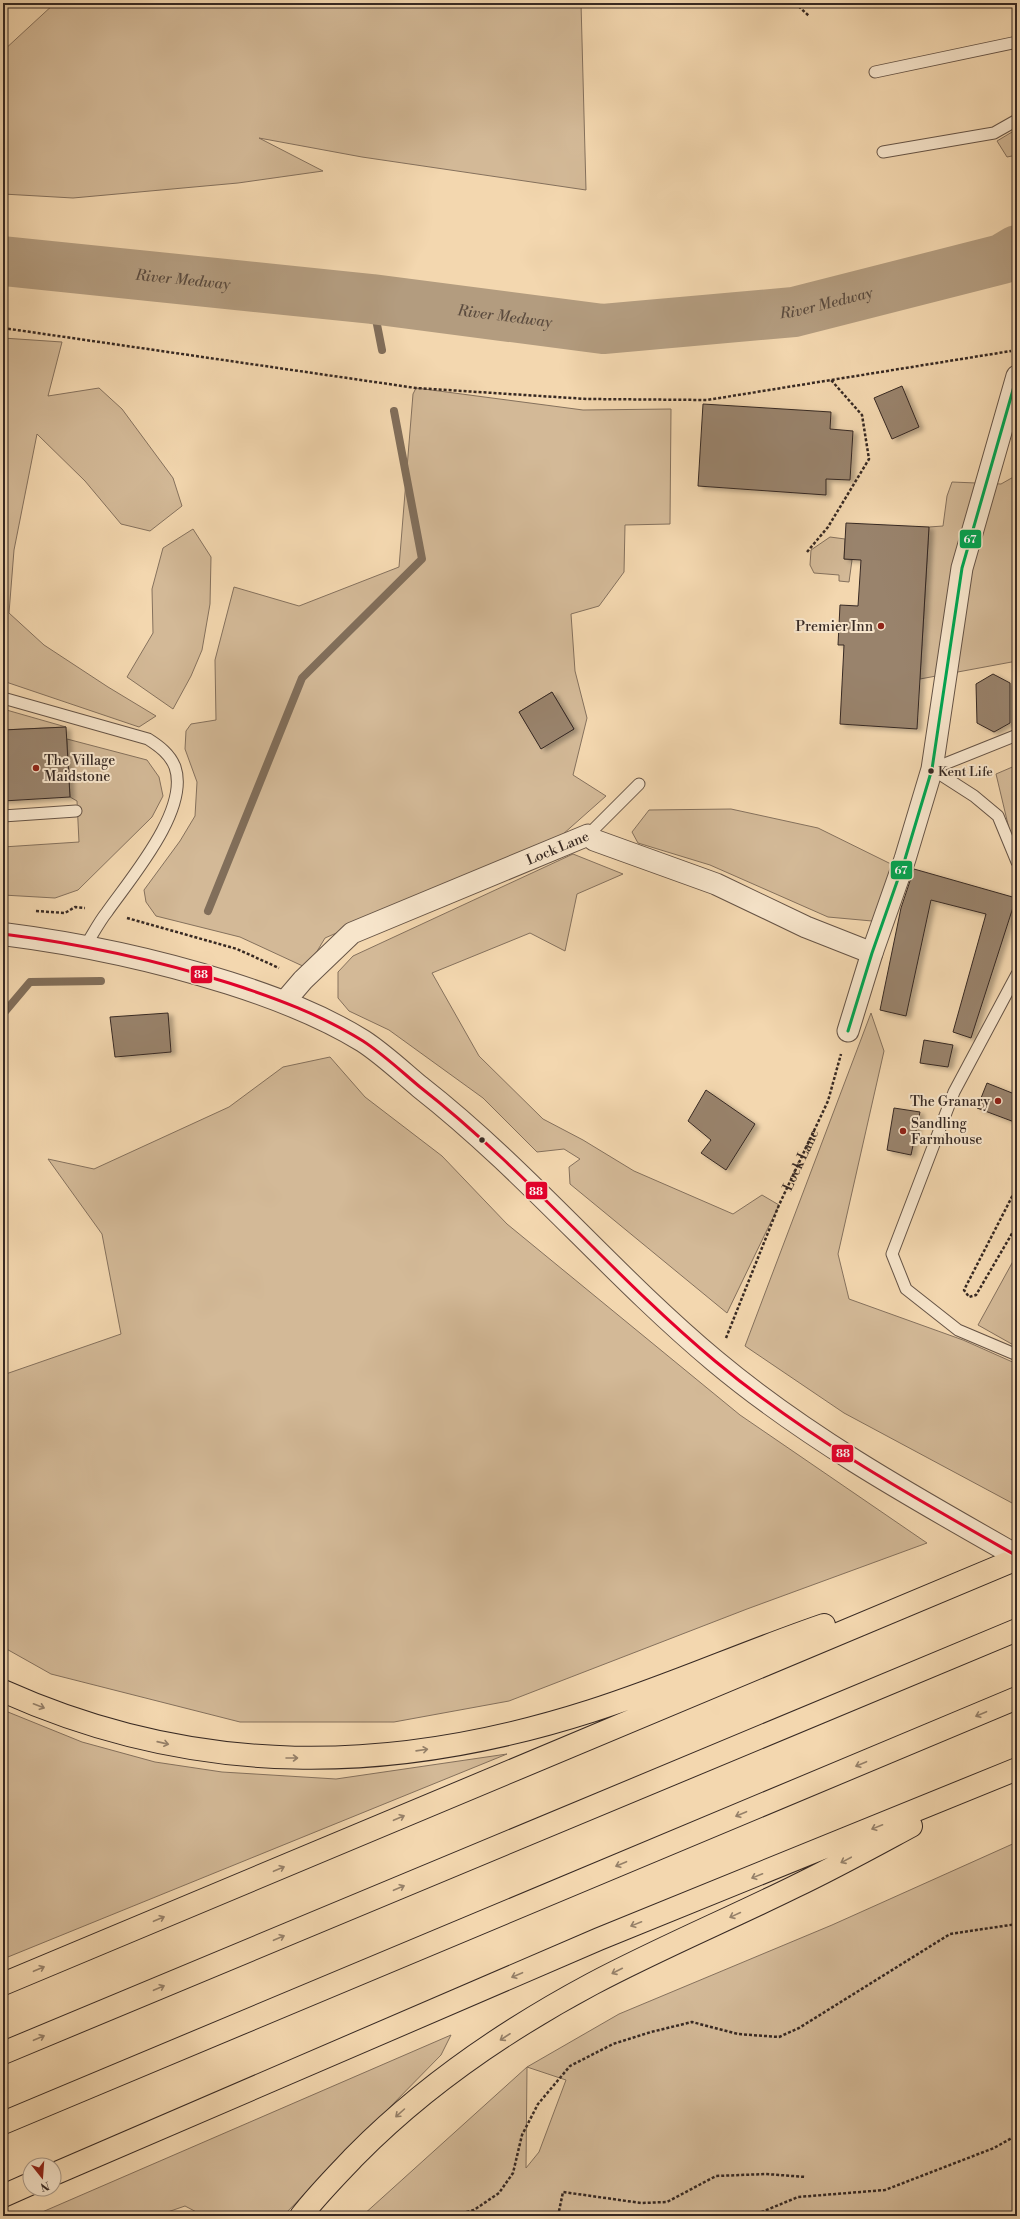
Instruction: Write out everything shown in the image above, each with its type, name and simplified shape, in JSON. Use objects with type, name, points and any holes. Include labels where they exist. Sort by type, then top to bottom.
[{"type":"highway","points":[[3,1691],[79,1722],[176,1746],[225,1754],[287,1758],[334,1758],[396,1754],[474,1742],[527,1730],[592,1711],[774,1642],[1011,1560]]},
{"type":"highway","points":[[3,1984],[1011,1560]]},
{"type":"highway","points":[[3,2053],[1017,1630]]},
{"type":"highway","points":[[3,2123],[1017,1698]]},
{"type":"highway","points":[[62,2171],[599,1939],[1017,1770]]},
{"type":"highway","points":[[301,2216],[339,2173],[405,2110],[444,2077],[539,2014],[599,1981],[795,1887],[1017,1770]]},
{"type":"highway","points":[[3,2196],[22,2188]]},
{"type":"street","points":[[848,1031],[872,953],[905,860],[932,769],[962,568],[1017,376]]},
{"type":"street","name":"Lock Lane","points":[[285,1001],[304,980],[352,933],[588,835],[594,840],[716,884],[806,927],[872,953]]},
{"type":"street","points":[[3,934],[86,945],[168,964],[285,1001],[364,1042],[445,1106],[532,1184],[646,1298],[717,1362],[759,1397],[839,1451],[1011,1560]]},
{"type":"lane","points":[[875,72],[1017,42]]},
{"type":"lane","points":[[883,152],[994,133],[1017,120]]},
{"type":"lane","points":[[3,698],[148,739],[160,747],[175,767],[175,798],[165,827],[141,867],[107,912],[86,945]]},
{"type":"lane","points":[[932,769],[1017,735]]},
{"type":"lane","points":[[932,769],[974,796],[998,816],[1017,862]]},
{"type":"lane","points":[[588,835],[639,784]]},
{"type":"lane","points":[[3,816],[76,810]]},
{"type":"lane","points":[[1017,974],[954,1092],[892,1254],[906,1289],[958,1330],[1017,1355]]},
{"type":"path","points":[[795,3],[809,16]]},
{"type":"path","points":[[3,328],[370,382],[432,389],[587,399],[707,400],[967,356],[1017,350]]},
{"type":"path","points":[[807,552],[828,527],[869,459],[862,416],[831,380]]},
{"type":"path","points":[[30,910],[65,913],[75,906],[107,912],[236,949],[304,980]]},
{"type":"path","name":"Lock Lane","points":[[717,1362],[779,1205],[828,1100],[848,1031]]},
{"type":"path","points":[[1017,1187],[964,1290],[969,1297],[976,1295],[1017,1225]]},
{"type":"path","points":[[452,2216],[474,2210],[499,2193],[513,2173],[522,2135],[538,2104],[570,2066],[613,2044],[651,2032],[692,2022],[738,2034],[779,2037],[798,2028],[950,1934],[1017,1924]]},
{"type":"path","points":[[752,2216],[798,2197],[885,2190],[994,2148],[1017,2135]]},
{"type":"path","points":[[558,2216],[563,2192],[641,2203],[667,2202],[716,2176],[766,2174],[806,2177]]},
{"type":"shaded area","points":[[55,3],[581,3],[586,190],[362,157],[259,138],[323,171],[238,183],[73,198],[3,194],[3,51]]},
{"type":"shaded area","points":[[1017,129],[1017,155],[1007,157],[997,141]]},
{"type":"shaded area","points":[[3,338],[62,342],[48,396],[99,388],[122,409],[173,478],[182,506],[150,531],[121,524],[85,481],[37,434],[14,550],[9,613],[44,645],[108,687],[156,716],[139,727],[3,681]]},
{"type":"shaded area","points":[[416,388],[583,410],[671,409],[670,524],[625,525],[624,572],[599,606],[571,614],[575,671],[587,718],[573,775],[606,796],[562,835],[325,938],[307,968],[240,937],[156,916],[146,902],[144,890],[180,841],[195,816],[197,782],[185,749],[186,731],[191,724],[216,720],[215,660],[234,587],[299,606],[399,567],[413,394]],"holes":[[[552,692],[574,729],[541,748],[519,712]]]},
{"type":"shaded area","points":[[1017,475],[1017,661],[920,679],[929,527],[943,526],[947,496],[952,482],[1001,484]]},
{"type":"shaded area","points":[[193,529],[211,557],[210,604],[202,650],[191,676],[173,709],[127,677],[153,633],[152,589],[163,548]]},
{"type":"shaded area","points":[[830,537],[845,539],[844,559],[852,560],[849,582],[839,581],[839,575],[814,573],[810,565],[811,550]]},
{"type":"shaded area","points":[[3,709],[66,727],[3,730]]},
{"type":"shaded area","points":[[67,739],[147,760],[159,777],[163,796],[152,817],[78,890],[55,898],[3,895],[3,847],[79,842],[77,801],[70,797]]},
{"type":"shaded area","points":[[1017,765],[1017,850],[1011,837],[996,774]]},
{"type":"shaded area","points":[[731,809],[818,828],[893,865],[887,893],[872,921],[828,917],[710,865],[638,843],[632,832],[649,810]]},
{"type":"shaded area","points":[[573,854],[623,874],[577,894],[565,951],[530,933],[432,973],[479,1056],[543,1119],[583,1140],[634,1171],[733,1214],[762,1195],[779,1205],[727,1313],[570,1184],[569,1167],[580,1159],[564,1149],[537,1152],[483,1098],[389,1030],[349,1011],[338,998],[338,972],[353,956]]},
{"type":"shaded area","points":[[871,1013],[884,1051],[838,1254],[849,1299],[963,1340],[1017,1364],[1017,1501],[1012,1503],[844,1413],[745,1346]]},
{"type":"shaded area","points":[[330,1057],[365,1097],[442,1156],[507,1224],[740,1415],[927,1543],[747,1609],[509,1701],[394,1722],[240,1722],[51,1674],[3,1647],[3,1375],[121,1334],[102,1234],[48,1159],[94,1169],[229,1107],[283,1067]]},
{"type":"shaded area","points":[[1017,1254],[1017,1347],[978,1325]]},
{"type":"shaded area","points":[[3,1710],[82,1742],[155,1762],[222,1772],[336,1779],[507,1754],[3,1959]]},
{"type":"shaded area","points":[[1017,1842],[1017,2216],[362,2216],[527,2067],[619,2014],[832,1925]],"holes":[[[527,2067],[566,2080],[539,2152],[526,2168]]]},
{"type":"shaded area","points":[[451,2035],[441,2055],[283,2216],[204,2216],[185,2206],[156,2216],[33,2216]]},
{"type":"building","points":[[902,386],[919,427],[892,439],[874,398]]},
{"type":"building","points":[[703,404],[831,412],[830,429],[853,431],[850,480],[826,479],[826,495],[698,486]]},
{"type":"building","name":"Premier Inn","points":[[846,523],[929,527],[917,729],[840,724],[844,645],[838,645],[840,605],[858,606],[861,560],[844,559]]},
{"type":"building","points":[[993,674],[1010,683],[1010,723],[994,732],[977,723],[976,684]]},
{"type":"building","points":[[552,692],[574,729],[541,749],[519,712]]},
{"type":"building","name":"The Village Maidstone","points":[[66,727],[70,797],[3,801],[3,730]]},
{"type":"building","points":[[914,869],[1016,898],[971,1038],[953,1032],[986,914],[931,900],[906,1016],[880,1010],[901,908]]},
{"type":"building","points":[[168,1013],[171,1052],[115,1057],[110,1017]]},
{"type":"building","points":[[924,1040],[953,1045],[948,1067],[920,1063]]},
{"type":"building","name":"The Granary","points":[[987,1083],[1017,1095],[1017,1123],[977,1108]]},
{"type":"building","points":[[706,1090],[755,1124],[726,1170],[701,1153],[711,1140],[688,1121]]},
{"type":"building","name":"Sandling Farmhouse","points":[[894,1108],[920,1112],[911,1155],[887,1150]]},
{"type":"waterway","name":"River Medway","points":[[3,261],[372,299],[603,329],[794,312],[1002,259],[1017,250]]},
{"type":"waterway","points":[[372,299],[382,350]]},
{"type":"waterway","points":[[208,911],[302,678],[422,559],[394,411]]},
{"type":"waterway","points":[[3,1014],[30,982],[101,981]]},
{"type":"transit line","name":"67","points":[[848,1031],[872,953],[905,859],[932,769],[962,568],[1017,376]]},
{"type":"transit line","name":"88","points":[[3,934],[61,942],[117,953],[201,974],[281,1001],[315,1015],[363,1041],[385,1057],[459,1119],[533,1187],[640,1294],[715,1361],[750,1389],[786,1416],[900,1489],[1017,1556]]},
{"type":"place","name":"Premier Inn","points":[[881,626]]},
{"type":"place","name":"The Village Maidstone","points":[[36,768]]},
{"type":"place","name":"Kent Life","points":[[931,771]]},
{"type":"place","name":"The Granary","points":[[998,1101]]},
{"type":"place","name":"Sandling Farmhouse","points":[[903,1131]]}]
